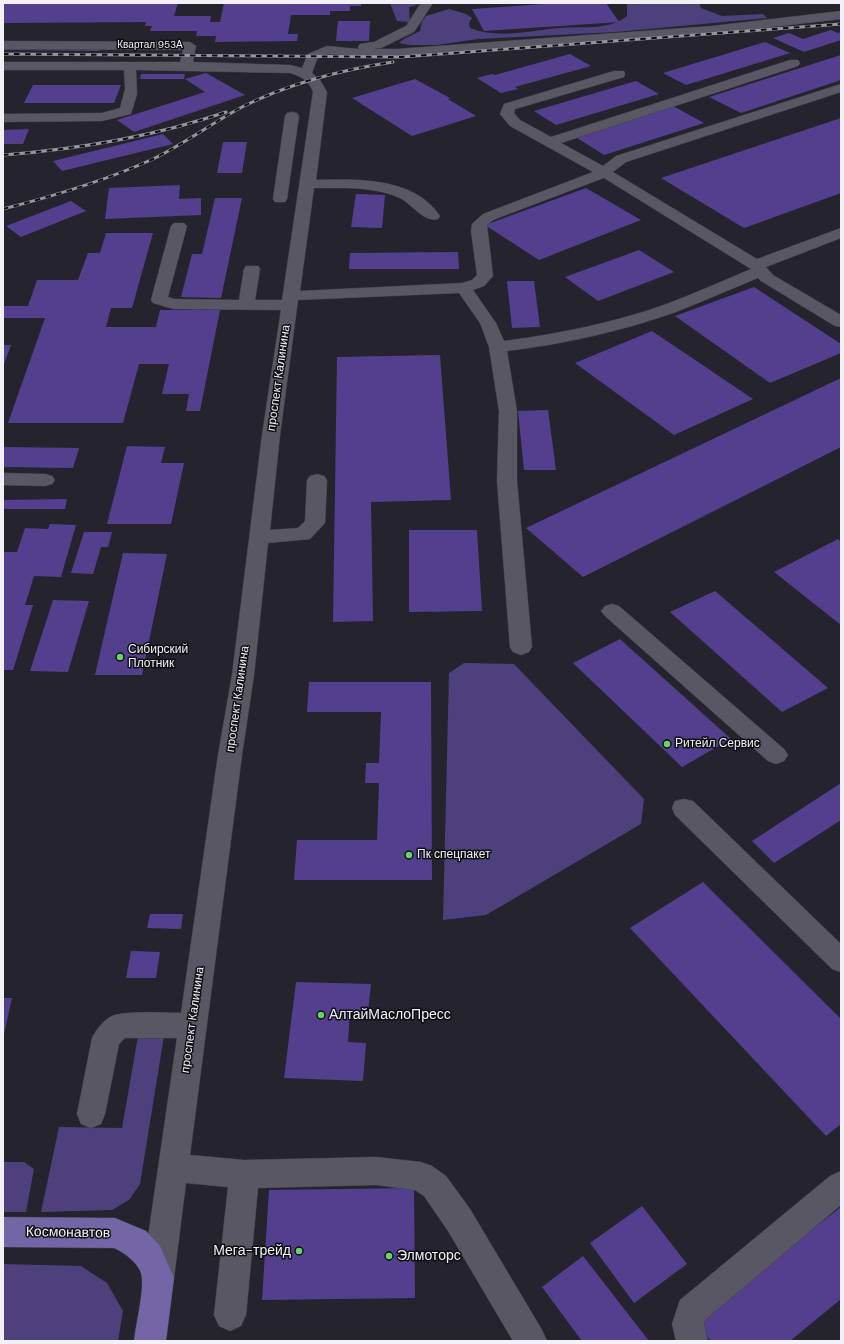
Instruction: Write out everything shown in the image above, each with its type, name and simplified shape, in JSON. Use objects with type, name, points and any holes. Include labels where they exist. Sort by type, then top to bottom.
[{"type":"main road","name":"Космонавтов","points":[[3,1232],[115,1233],[135,1242],[149,1257],[158,1278]]},
{"type":"main road","name":"проспект Калинина","points":[[150,1341],[158,1278]]},
{"type":"street","points":[[301,72],[308,65],[312,57],[327,50],[372,46],[410,29],[427,3]]},
{"type":"street","points":[[327,50],[396,54],[712,30],[841,15]]},
{"type":"street","name":"Квартал 953А","points":[[3,45],[190,46],[186,66],[277,68],[301,72]]},
{"type":"street","points":[[550,142],[794,63]]},
{"type":"street","points":[[3,66],[186,66]]},
{"type":"street","points":[[3,118],[102,118],[126,111],[131,99],[132,80],[129,66]]},
{"type":"street","name":"проспект Калинина","points":[[158,1278],[230,755],[241,689],[258,537],[320,92],[313,78],[301,72]]},
{"type":"street","points":[[619,74],[509,107],[507,114],[515,123],[605,173],[758,268],[767,278],[841,322]]},
{"type":"street","points":[[117,80],[132,80]]},
{"type":"street","points":[[179,226],[159,300],[173,304],[246,310],[265,315],[267,304],[290,300],[464,288],[478,283],[485,276],[479,232],[480,224],[488,217],[605,173],[611,166],[621,159],[841,88]]},
{"type":"street","points":[[280,199],[292,116]]},
{"type":"street","points":[[308,184],[358,185],[391,189],[414,200],[433,216]]},
{"type":"street","points":[[498,347],[554,339],[604,328],[657,313],[841,233]]},
{"type":"street","points":[[246,310],[252,269]]},
{"type":"street","points":[[464,288],[488,323],[498,347],[508,412],[507,481],[521,647]]},
{"type":"street","points":[[3,479],[45,480]]},
{"type":"street","points":[[258,537],[303,534],[315,523],[317,480]]},
{"type":"street","points":[[612,611],[776,755]]},
{"type":"street","points":[[684,808],[841,961]]},
{"type":"street","points":[[91,1114],[106,1038],[119,1026],[192,1025]]},
{"type":"street","points":[[173,1168],[244,1174],[376,1171],[421,1176],[435,1186],[459,1220],[531,1341]]},
{"type":"street","points":[[230,1315],[244,1174]]},
{"type":"street","points":[[692,1341],[688,1324],[691,1311],[841,1186]]},
{"type":"shaded area","points":[[390,3],[424,3],[409,7],[410,22],[397,21]]},
{"type":"shaded area","points":[[627,3],[699,3],[701,8],[722,16],[763,14],[767,18],[616,32],[478,39],[437,45],[410,45],[399,43],[420,31],[422,21],[426,16],[449,9],[466,14],[472,18],[469,23],[470,28],[503,34],[558,28],[594,27],[612,24],[627,16]]},
{"type":"shaded area","points":[[3,47],[104,49],[99,51],[3,50]]},
{"type":"shaded area","points":[[464,663],[514,664],[644,799],[641,824],[486,915],[443,920],[449,673]]},
{"type":"shaded area","points":[[138,1036],[164,1036],[140,1184],[129,1200],[112,1210],[41,1212],[59,1127],[122,1128]]},
{"type":"shaded area","points":[[3,1162],[24,1162],[34,1169],[26,1212],[3,1212]]},
{"type":"shaded area","points":[[3,1264],[81,1266],[107,1283],[123,1311],[118,1341],[3,1341]]},
{"type":"building","points":[[3,3],[178,3],[174,16],[211,16],[210,22],[220,22],[224,3],[361,3],[361,6],[350,6],[350,11],[330,11],[330,15],[291,15],[288,34],[298,34],[297,41],[215,42],[216,36],[196,36],[197,31],[150,31],[152,26],[145,26],[146,22],[3,23]]},
{"type":"building","points":[[558,3],[606,3],[619,22],[484,31],[472,9]]},
{"type":"building","points":[[338,21],[370,21],[369,41],[336,41]]},
{"type":"building","points":[[831,30],[838,33],[841,32],[841,40],[804,52],[773,38],[789,33],[803,39]]},
{"type":"building","points":[[765,42],[790,53],[686,85],[663,73]]},
{"type":"building","points":[[570,54],[591,66],[515,87],[518,89],[501,93],[477,78],[492,74],[495,75]]},
{"type":"building","points":[[841,55],[841,80],[741,113],[709,97]]},
{"type":"building","points":[[206,73],[245,95],[134,132],[117,120],[205,92],[185,79]]},
{"type":"building","points":[[141,74],[185,74],[184,79],[140,79]]},
{"type":"building","points":[[415,79],[450,98],[448,99],[476,116],[412,136],[352,98]]},
{"type":"building","points":[[636,81],[659,94],[556,125],[534,111]]},
{"type":"building","points":[[33,85],[121,85],[114,103],[24,103]]},
{"type":"building","points":[[673,106],[704,123],[604,155],[574,136]]},
{"type":"building","points":[[841,118],[841,193],[744,228],[661,178]]},
{"type":"building","points":[[29,129],[23,144],[3,144],[3,130]]},
{"type":"building","points":[[163,134],[173,144],[62,171],[53,161]]},
{"type":"building","points":[[223,142],[247,142],[242,173],[217,173]]},
{"type":"building","points":[[180,185],[179,199],[201,198],[201,215],[105,219],[109,188]]},
{"type":"building","points":[[586,188],[641,220],[539,260],[485,225]]},
{"type":"building","points":[[356,194],[385,195],[382,228],[351,227]]},
{"type":"building","points":[[215,198],[242,198],[221,298],[181,297],[192,254],[202,254]]},
{"type":"building","points":[[71,201],[86,211],[21,237],[6,226]]},
{"type":"building","points":[[106,233],[153,233],[132,308],[111,308],[106,327],[156,327],[160,310],[220,310],[200,411],[186,411],[189,394],[162,394],[169,364],[139,364],[123,423],[8,423],[45,318],[3,318],[3,306],[28,306],[37,280],[78,280],[88,253],[100,253]]},
{"type":"building","points":[[639,250],[674,272],[598,301],[565,277]]},
{"type":"building","points":[[458,252],[459,269],[349,269],[350,253]]},
{"type":"building","points":[[507,281],[534,281],[540,327],[512,328]]},
{"type":"building","points":[[754,287],[841,344],[841,353],[770,383],[675,316]]},
{"type":"building","points":[[652,331],[753,399],[674,435],[575,363]]},
{"type":"building","points":[[3,345],[11,345],[3,367]]},
{"type":"building","points":[[440,355],[451,500],[371,502],[373,621],[333,622],[337,357]]},
{"type":"building","points":[[841,378],[841,447],[583,577],[526,528]]},
{"type":"building","points":[[548,410],[556,470],[524,470],[518,411]]},
{"type":"building","points":[[127,446],[165,447],[161,463],[184,463],[171,524],[107,524]]},
{"type":"building","points":[[3,447],[79,448],[73,468],[3,467]]},
{"type":"building","points":[[67,499],[65,509],[3,509],[3,500]]},
{"type":"building","points":[[50,524],[76,525],[61,577],[34,576],[25,605],[33,605],[13,670],[3,670],[3,552],[17,552],[25,528],[48,529]]},
{"type":"building","points":[[409,530],[477,530],[482,611],[409,612]]},
{"type":"building","points":[[84,532],[112,532],[108,547],[101,547],[93,574],[71,573]]},
{"type":"building","points":[[838,539],[841,542],[841,625],[774,572]]},
{"type":"building","points":[[123,553],[167,554],[142,675],[95,675]]},
{"type":"building","points":[[715,591],[828,688],[782,712],[670,612]]},
{"type":"building","points":[[53,600],[89,601],[68,672],[30,671]]},
{"type":"building","points":[[620,639],[731,739],[682,767],[573,663]]},
{"type":"building","points":[[309,682],[431,682],[432,880],[294,880],[297,840],[377,840],[379,783],[365,783],[366,763],[379,763],[381,712],[307,712]]},
{"type":"building","points":[[841,783],[841,820],[774,863],[752,841]]},
{"type":"building","points":[[703,882],[841,1019],[841,1124],[826,1136],[630,928]]},
{"type":"building","points":[[150,914],[183,914],[181,929],[147,928]]},
{"type":"building","points":[[131,951],[160,952],[156,978],[126,978]]},
{"type":"building","points":[[296,982],[371,984],[368,1012],[350,1011],[348,1042],[366,1043],[363,1081],[284,1078]]},
{"type":"building","points":[[3,998],[12,998],[4,1034],[3,1034]]},
{"type":"building","points":[[414,1188],[415,1298],[262,1300],[269,1190]]},
{"type":"building","points":[[642,1206],[687,1264],[634,1303],[590,1243]]},
{"type":"building","points":[[841,1207],[841,1299],[790,1341],[711,1341],[694,1320]]},
{"type":"building","points":[[583,1256],[649,1341],[582,1341],[542,1287]]},
{"type":"railway","points":[[3,54],[401,57],[841,24]]},
{"type":"railway","points":[[3,209],[79,187],[135,167],[164,153],[242,107],[278,91],[335,73],[393,62]]},
{"type":"railway","points":[[3,155],[116,141],[199,121],[226,112]]},
{"type":"place","name":"Сибирский Плотник","points":[[120,657]]},
{"type":"place","name":"Ритейл Сервис","points":[[667,744]]},
{"type":"place","name":"Пк спецпакет","points":[[409,855]]},
{"type":"place","name":"АлтайМаслоПресс","points":[[321,1015]]},
{"type":"place","name":"Мега-трейд","points":[[299,1251]]},
{"type":"place","name":"Элмоторс","points":[[389,1256]]}]
